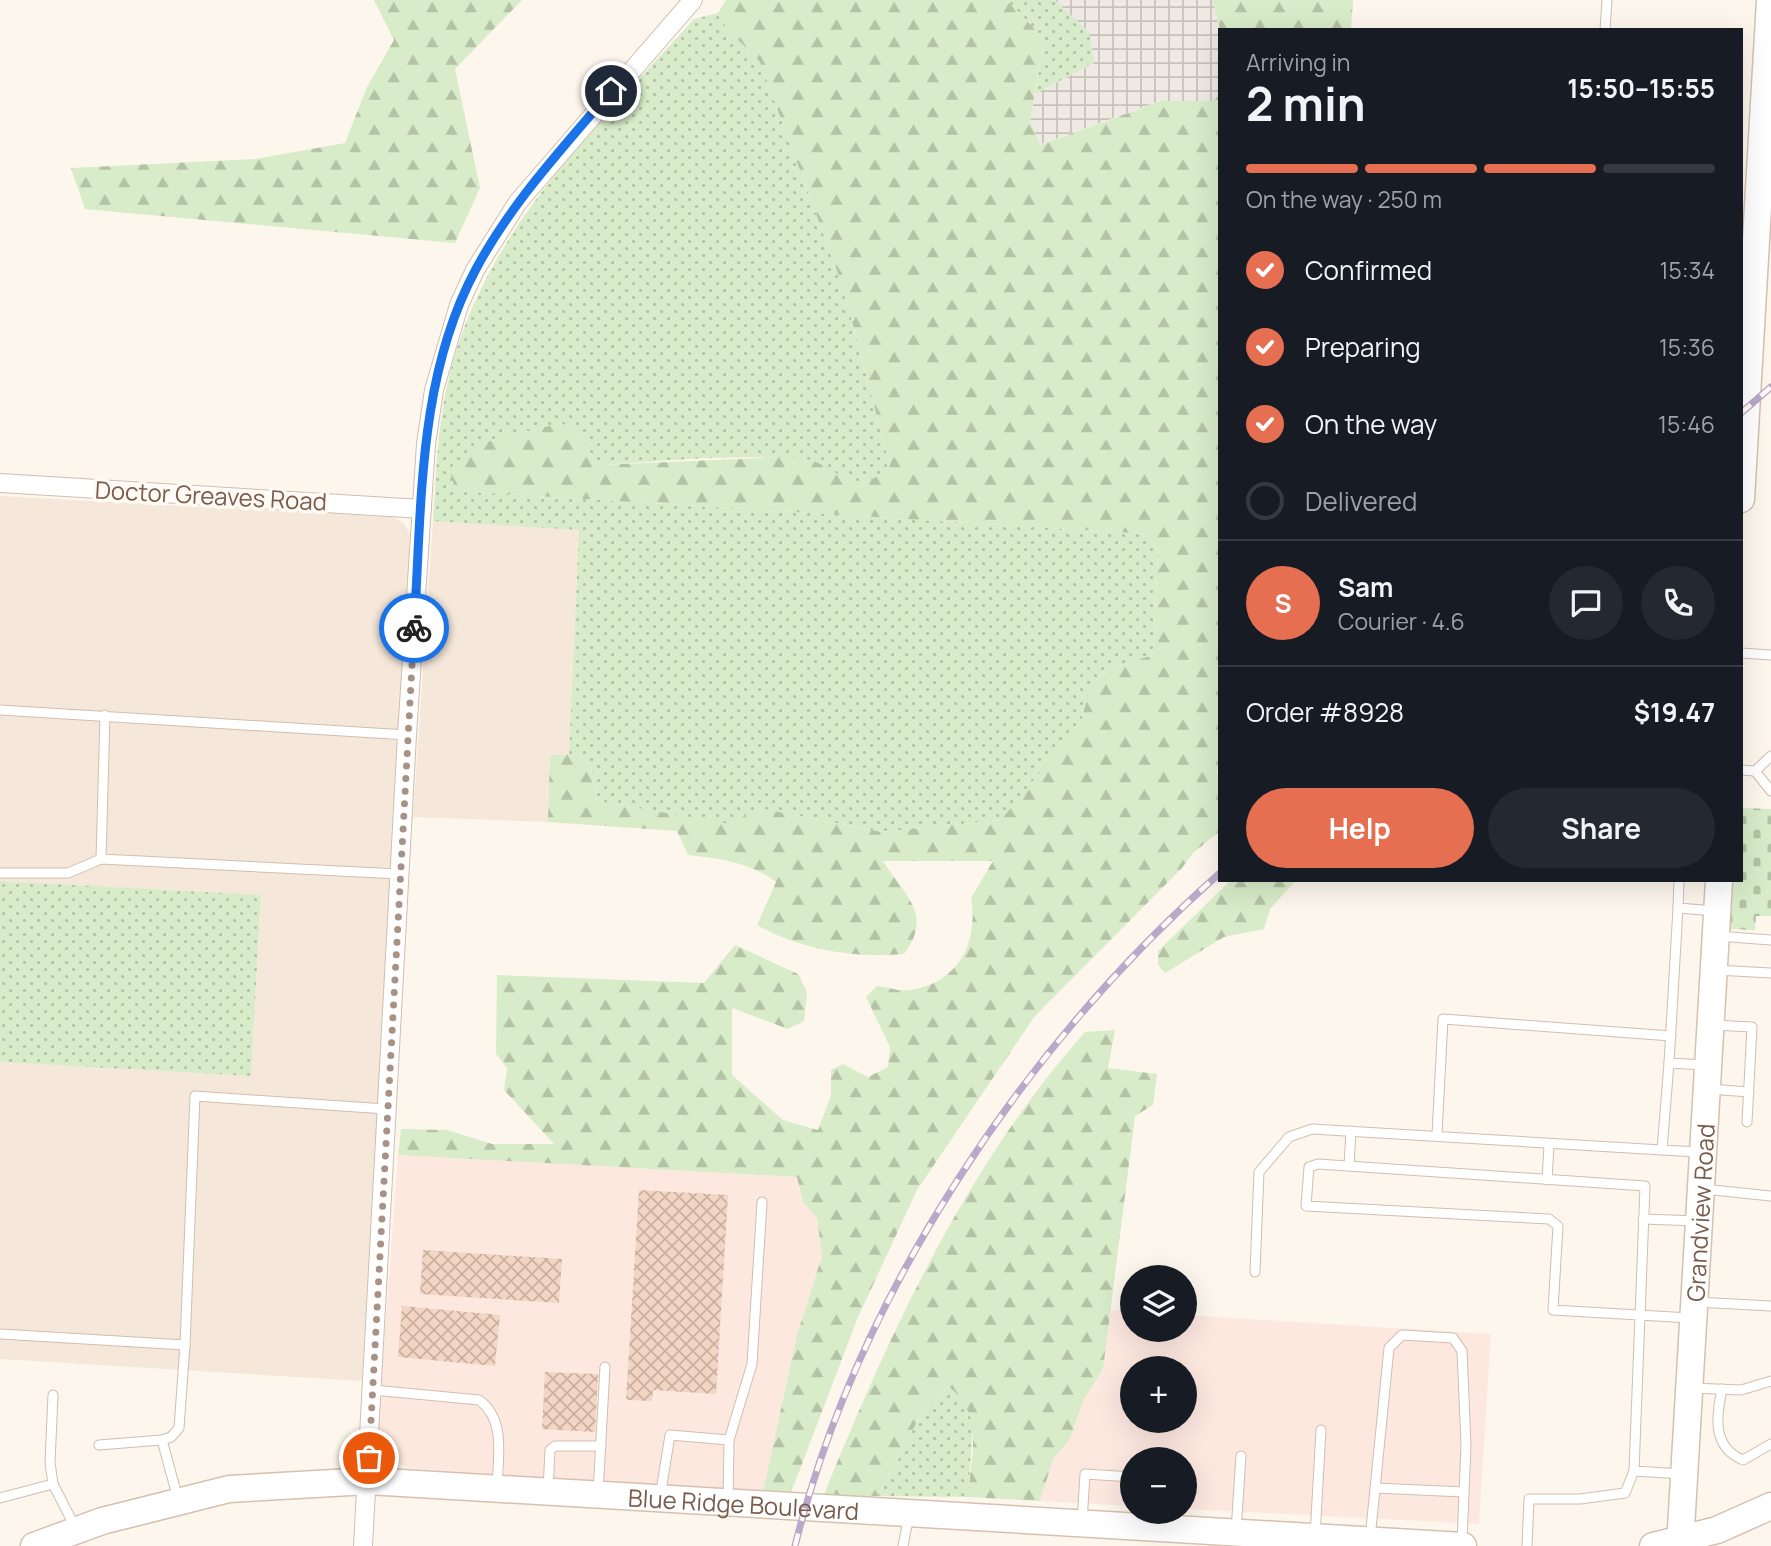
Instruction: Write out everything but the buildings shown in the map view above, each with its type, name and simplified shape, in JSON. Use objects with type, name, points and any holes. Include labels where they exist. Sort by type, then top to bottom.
[{"type":"main road","points":[[1743,434],[1748,272],[1770,0]]},
{"type":"main road","name":"Grandview Road","points":[[1680,1543],[1719,882]]},
{"type":"main road","name":"Blue Ridge Boulevard","points":[[34,1546],[76,1530],[229,1489],[368,1481],[1173,1529],[1304,1540],[1463,1546]]},
{"type":"main road","points":[[1653,1546],[1680,1543],[1717,1531],[1771,1506]]},
{"type":"street","points":[[363,1546],[407,734],[422,509],[434,390],[451,328],[475,270],[517,202],[693,0]]},
{"type":"street","name":"Doctor Greaves Road","points":[[0,483],[422,509]]},
{"type":"lane","points":[[1605,28],[1607,0]]},
{"type":"lane","points":[[1743,653],[1771,654]]},
{"type":"lane","points":[[0,709],[407,734]]},
{"type":"lane","points":[[100,859],[105,715]]},
{"type":"lane","points":[[1743,770],[1755,771],[1771,757]]},
{"type":"lane","points":[[1755,771],[1771,791]]},
{"type":"lane","points":[[0,873],[68,873],[100,859],[399,874]]},
{"type":"lane","points":[[1662,1150],[1679,882]]},
{"type":"lane","points":[[1678,908],[1716,924],[1771,940]]},
{"type":"lane","points":[[1714,970],[1771,973]]},
{"type":"lane","points":[[1437,1135],[1443,1019],[1671,1036]]},
{"type":"lane","points":[[1711,1025],[1752,1027],[1747,1122]]},
{"type":"lane","points":[[1669,1063],[1749,1092]]},
{"type":"lane","points":[[99,1445],[162,1440],[172,1437],[178,1428],[186,1345],[195,1096],[386,1110]]},
{"type":"lane","points":[[1255,1272],[1259,1172],[1289,1137],[1312,1129],[1703,1152]]},
{"type":"lane","points":[[1349,1166],[1351,1131]]},
{"type":"lane","points":[[1547,1180],[1549,1145]]},
{"type":"lane","points":[[1527,1546],[1529,1499],[1580,1499],[1625,1493],[1634,1471],[1639,1315],[1645,1186],[1318,1164],[1309,1167],[1306,1206],[1549,1219],[1558,1226],[1553,1310],[1639,1315],[1771,1306]]},
{"type":"lane","points":[[1700,1189],[1771,1196]]},
{"type":"lane","points":[[728,1503],[729,1440],[752,1363],[762,1202]]},
{"type":"lane","points":[[1643,1219],[1699,1222]]},
{"type":"lane","points":[[0,1334],[186,1345]]},
{"type":"lane","points":[[1370,1541],[1389,1348],[1402,1335],[1453,1338],[1459,1344],[1466,1445],[1463,1546]]},
{"type":"lane","points":[[598,1495],[605,1367]]},
{"type":"lane","points":[[1689,1388],[1741,1390],[1771,1381]]},
{"type":"lane","points":[[1721,1389],[1715,1420],[1717,1431],[1732,1456],[1743,1460],[1771,1444]]},
{"type":"lane","points":[[373,1390],[479,1400],[490,1408],[496,1424],[497,1489]]},
{"type":"lane","points":[[53,1395],[50,1463],[53,1484],[76,1530]]},
{"type":"lane","points":[[1304,1540],[1321,1430]]},
{"type":"lane","points":[[660,1499],[670,1435],[729,1440]]},
{"type":"lane","points":[[162,1440],[178,1502]]},
{"type":"lane","points":[[548,1492],[550,1450],[555,1446],[601,1446]]},
{"type":"lane","points":[[1219,1534],[1241,1456]]},
{"type":"lane","points":[[1634,1471],[1684,1474]]},
{"type":"lane","points":[[1082,1524],[1085,1474],[1120,1476]]},
{"type":"lane","points":[[0,1498],[53,1484]]},
{"type":"lane","points":[[1375,1488],[1464,1492]]},
{"type":"lane","points":[[903,1546],[909,1513]]},
{"type":"shaded area","points":[[1055,0],[1212,0],[1219,28],[1218,96],[1211,101],[1160,101],[1039,145],[1030,121],[1035,94],[1094,63],[1088,32]]},
{"type":"shaded area","points":[[0,496],[392,517],[404,523],[410,535],[412,556],[362,1381],[0,1359],[0,1062],[251,1076],[261,896],[0,881]]},
{"type":"shaded area","points":[[433,521],[579,529],[569,754],[550,755],[548,822],[413,817]]},
{"type":"shaded area","points":[[398,1155],[797,1177],[803,1202],[817,1218],[822,1256],[797,1335],[762,1496],[407,1468],[384,1455],[377,1438]]},
{"type":"shaded area","points":[[1110,1310],[1120,1310],[1120,1342],[1197,1342],[1197,1316],[1491,1334],[1479,1524],[1197,1510],[1197,1447],[1120,1447],[1120,1505],[1040,1501],[1053,1459],[1070,1439],[1083,1401],[1103,1369]]},
{"type":"green space","points":[[374,0],[522,0],[455,69],[480,188],[455,243],[85,209],[71,168],[255,159],[345,143],[367,87],[394,40]]},
{"type":"green space","points":[[726,0],[1007,0],[1044,39],[1030,121],[1040,145],[1161,101],[1211,101],[1218,96],[1218,833],[1193,853],[1182,868],[1035,1016],[917,1190],[858,1317],[789,1498],[762,1496],[797,1335],[822,1256],[817,1218],[803,1202],[797,1177],[398,1155],[401,1129],[447,1130],[492,1144],[554,1144],[504,1090],[507,1068],[496,1054],[497,975],[704,983],[735,945],[798,974],[807,992],[804,1021],[788,1029],[732,1008],[732,1075],[783,1120],[818,1130],[831,1096],[831,1070],[843,1064],[868,1077],[888,1067],[890,1047],[866,997],[877,986],[906,990],[927,986],[953,970],[962,958],[972,930],[971,898],[993,861],[883,861],[913,905],[916,916],[913,940],[904,954],[866,955],[810,946],[774,934],[757,925],[776,882],[745,866],[688,855],[677,831],[548,822],[550,755],[574,754],[591,766],[597,801],[730,824],[758,808],[882,832],[1001,820],[1081,722],[1091,683],[1116,667],[1153,655],[1158,553],[1147,534],[456,491],[449,469],[485,442],[561,423],[580,435],[597,465],[788,457],[813,461],[845,478],[861,482],[879,475],[890,466],[843,287],[760,62],[731,33],[718,13]]},
{"type":"green space","points":[[1007,0],[1055,0],[1089,32],[1094,63],[1035,94],[1044,39]]},
{"type":"green space","points":[[1212,0],[1353,0],[1351,28],[1219,28]]},
{"type":"green space","points":[[718,13],[731,33],[760,62],[843,287],[890,466],[876,477],[854,482],[814,462],[785,458],[704,458],[597,465],[580,435],[561,423],[485,442],[456,491],[1147,534],[1158,553],[1153,655],[1116,667],[1091,683],[1081,722],[1002,820],[882,832],[758,808],[731,825],[597,801],[591,766],[574,754],[569,754],[579,530],[433,521],[438,445],[451,369],[468,317],[491,269],[519,224],[585,138],[694,19]]},
{"type":"green space","points":[[1743,808],[1771,809],[1771,916],[1756,916],[1755,930],[1729,929],[1733,882],[1743,882]]},
{"type":"green space","points":[[0,881],[261,895],[251,1076],[0,1062]]},
{"type":"green space","points":[[1229,882],[1294,882],[1270,909],[1264,929],[1224,937],[1165,973],[1158,965],[1158,951]]},
{"type":"green space","points":[[1115,1030],[1108,1068],[1157,1074],[1153,1105],[1135,1116],[1103,1369],[1083,1401],[1070,1439],[1053,1459],[1040,1501],[968,1497],[973,1451],[971,1422],[960,1397],[948,1386],[919,1418],[878,1496],[823,1497],[904,1313],[967,1195],[1042,1084],[1085,1032]]},
{"type":"green space","points":[[948,1386],[964,1398],[973,1425],[968,1497],[878,1496],[919,1418]]},
{"type":"railway","points":[[1743,411],[1771,387]]},
{"type":"railway","points":[[795,1546],[823,1451],[861,1358],[906,1267],[958,1179],[1017,1094],[1081,1015],[1149,941],[1218,875]]},
{"type":"way so far","points":[[369,1458],[387,1083],[414,628]]},
{"type":"route","points":[[414,628],[426,444],[434,390],[459,305],[475,270],[517,202],[611,91]]}]
